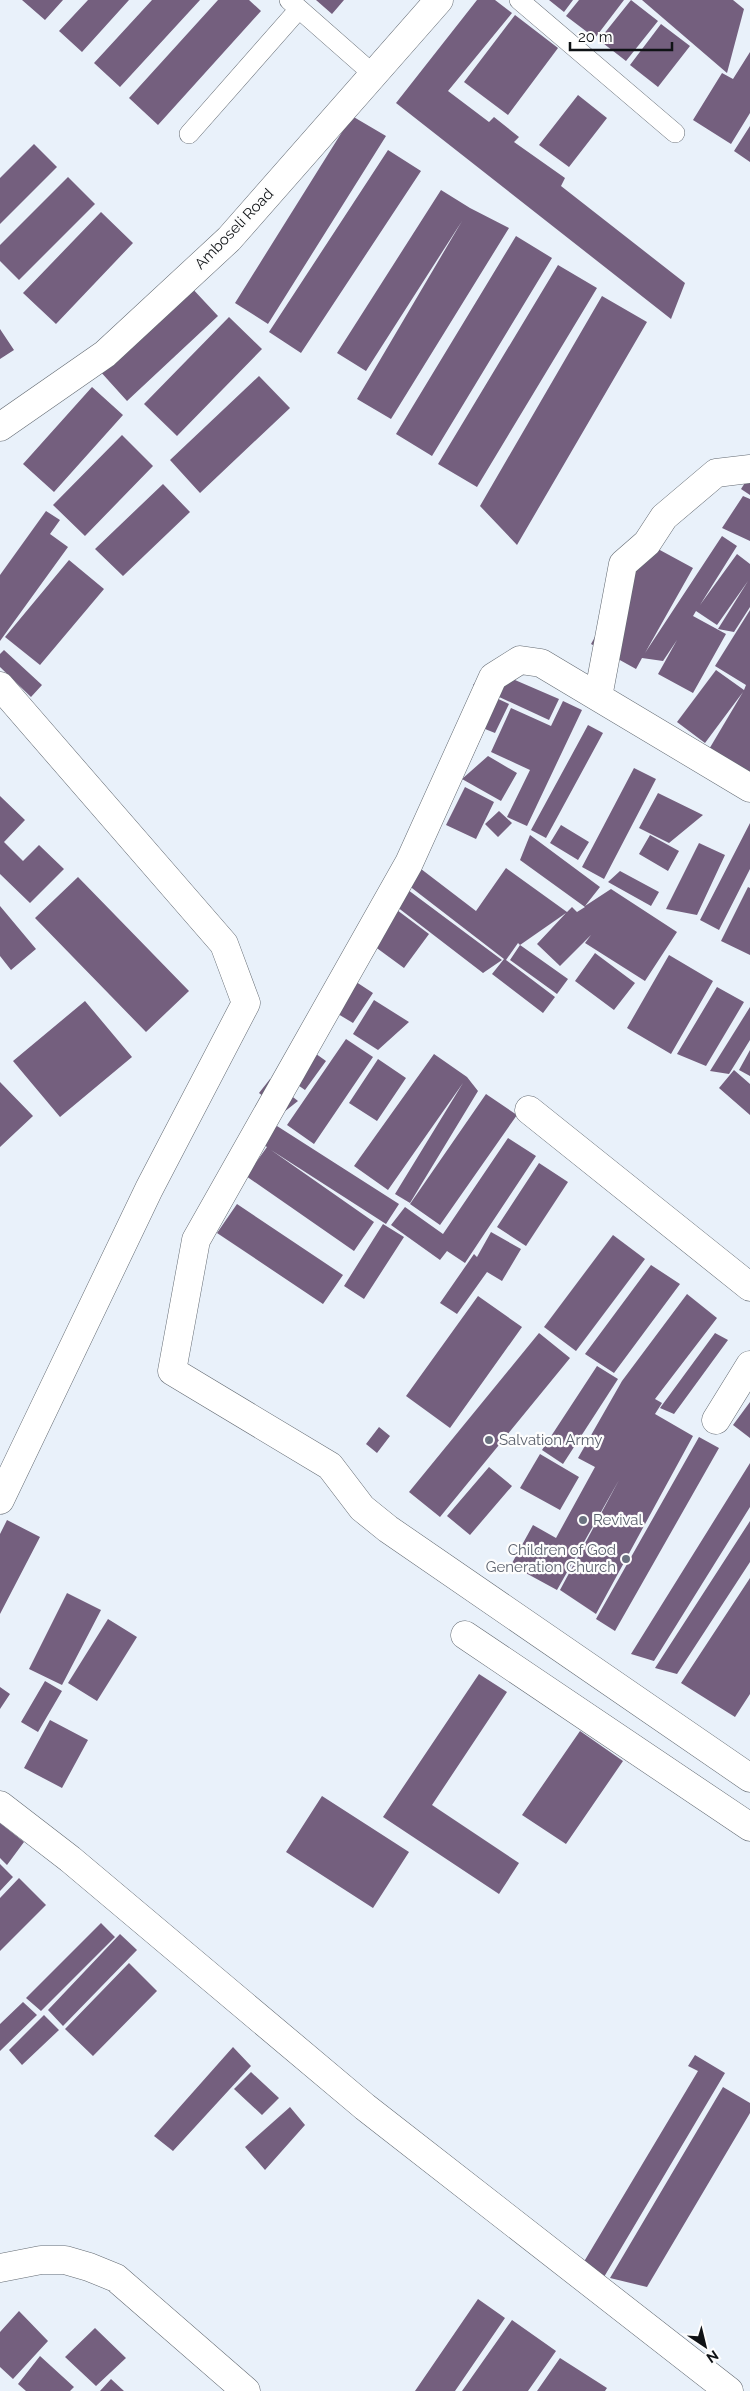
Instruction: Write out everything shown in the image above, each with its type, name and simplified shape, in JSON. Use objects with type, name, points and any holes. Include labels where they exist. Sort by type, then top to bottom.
[{"type":"street","name":"Amboseli Road","points":[[0,427],[105,354],[229,239],[439,0]]},
{"type":"street","points":[[598,697],[623,564],[647,543],[664,518],[716,473],[750,469]]},
{"type":"street","points":[[750,788],[541,663],[520,660],[493,677],[409,862],[196,1240],[172,1371],[330,1466],[362,1508],[388,1529],[750,1778]]},
{"type":"street","points":[[0,686],[224,944],[246,1003],[149,1189],[0,1500]]},
{"type":"street","points":[[529,1110],[750,1287]]},
{"type":"street","points":[[716,1420],[750,1365]]},
{"type":"street","points":[[465,1636],[750,1827]]},
{"type":"street","points":[[0,1805],[70,1859],[365,2107],[729,2391]]},
{"type":"street","points":[[0,2268],[41,2260],[66,2260],[116,2278],[246,2391]]},
{"type":"lane","points":[[519,0],[675,132]]},
{"type":"lane","points":[[189,134],[294,4],[373,74]]},
{"type":"building","points":[[22,0],[63,0],[45,20]]},
{"type":"building","points":[[88,0],[129,0],[82,52],[59,31]]},
{"type":"building","points":[[152,0],[200,0],[120,87],[94,63]]},
{"type":"building","points":[[218,0],[249,0],[261,11],[158,125],[129,98]]},
{"type":"building","points":[[316,0],[344,0],[332,14]]},
{"type":"building","points":[[477,0],[495,0],[512,13],[448,91],[489,122],[494,117],[519,137],[514,142],[565,178],[561,186],[685,283],[671,319],[396,103]]},
{"type":"building","points":[[549,0],[573,0],[564,12]]},
{"type":"building","points":[[579,0],[624,0],[595,38],[566,16]]},
{"type":"building","points":[[631,0],[658,21],[626,61],[599,40]]},
{"type":"building","points":[[642,0],[733,0],[744,9],[727,73]]},
{"type":"building","points":[[515,15],[558,48],[508,115],[464,82]]},
{"type":"building","points":[[661,24],[690,46],[658,87],[630,65]]},
{"type":"building","points":[[750,52],[750,113],[731,144],[693,120],[722,73],[733,79]]},
{"type":"building","points":[[578,95],[607,118],[569,167],[539,145]]},
{"type":"building","points":[[352,116],[386,136],[268,324],[235,303]]},
{"type":"building","points":[[750,126],[750,162],[734,151]]},
{"type":"building","points":[[34,144],[57,167],[0,224],[0,178]]},
{"type":"building","points":[[388,150],[421,171],[301,353],[269,332]]},
{"type":"building","points":[[68,177],[95,204],[19,280],[0,261],[0,245]]},
{"type":"building","points":[[441,190],[470,208],[509,228],[391,419],[357,399],[462,221],[366,371],[337,353]]},
{"type":"building","points":[[101,212],[133,243],[56,324],[23,293]]},
{"type":"building","points":[[516,236],[552,258],[432,456],[396,434]]},
{"type":"building","points":[[558,265],[597,288],[477,487],[438,464]]},
{"type":"building","points":[[190,286],[218,316],[127,401],[99,370]]},
{"type":"building","points":[[602,296],[647,322],[517,545],[480,506]]},
{"type":"building","points":[[229,317],[262,349],[177,436],[144,404]]},
{"type":"building","points":[[0,329],[14,350],[0,359]]},
{"type":"building","points":[[259,376],[290,408],[200,493],[170,460]]},
{"type":"building","points":[[92,387],[123,415],[54,492],[23,464]]},
{"type":"building","points":[[122,435],[153,466],[85,536],[53,505]]},
{"type":"building","points":[[750,475],[750,495],[741,489]]},
{"type":"building","points":[[163,484],[190,512],[123,576],[95,549]]},
{"type":"building","points":[[743,496],[750,499],[750,541],[722,528]]},
{"type":"building","points":[[46,511],[60,520],[50,534],[68,547],[0,641],[0,575]]},
{"type":"building","points":[[722,536],[737,546],[700,605],[737,554],[750,564],[750,607],[734,632],[718,629],[748,581],[717,625],[696,611],[693,616],[726,634],[693,693],[658,674],[677,640],[663,661],[642,658],[636,669],[591,644],[647,543],[693,568],[645,653]]},
{"type":"building","points":[[69,560],[104,589],[40,665],[5,637]]},
{"type":"building","points":[[750,610],[750,784],[705,756],[743,692],[705,743],[677,722],[716,670],[744,690],[746,685],[715,666]]},
{"type":"building","points":[[4,650],[42,685],[31,697],[0,667],[0,654]]},
{"type":"building","points":[[487,668],[559,699],[549,720],[473,685]]},
{"type":"building","points":[[475,688],[509,704],[495,733],[485,729],[471,760],[447,749]]},
{"type":"building","points":[[563,701],[582,710],[527,826],[507,817],[530,770],[491,752],[511,708],[551,726]]},
{"type":"building","points":[[588,725],[603,733],[546,838],[531,830]]},
{"type":"building","points":[[488,756],[517,773],[501,801],[462,779]]},
{"type":"building","points":[[634,768],[656,779],[604,879],[582,867]]},
{"type":"building","points":[[465,787],[494,802],[476,839],[446,825]]},
{"type":"building","points":[[658,793],[703,815],[669,843],[639,828]]},
{"type":"building","points":[[0,796],[25,820],[4,842],[23,861],[39,845],[64,869],[30,903],[0,874]]},
{"type":"building","points":[[499,811],[512,823],[498,837],[485,824]]},
{"type":"building","points":[[750,823],[750,869],[719,930],[700,920]]},
{"type":"building","points":[[561,825],[589,842],[578,860],[550,843]]},
{"type":"building","points":[[530,835],[600,887],[585,906],[611,889],[677,932],[645,981],[585,943],[591,935],[560,966],[537,944],[566,913],[520,945],[518,943],[506,960],[555,997],[543,1013],[492,974],[504,959],[395,875],[408,859],[476,911],[506,868],[567,912],[572,907],[577,912],[585,907],[520,860]]},
{"type":"building","points":[[650,835],[679,851],[668,871],[639,854]]},
{"type":"building","points":[[699,843],[725,855],[697,915],[666,909]]},
{"type":"building","points":[[620,871],[659,892],[651,906],[608,882]]},
{"type":"building","points":[[78,877],[189,991],[146,1032],[35,918]]},
{"type":"building","points":[[396,881],[502,960],[483,973],[388,900]]},
{"type":"building","points":[[748,887],[750,888],[750,955],[721,941]]},
{"type":"building","points":[[385,901],[429,934],[404,968],[359,935]]},
{"type":"building","points":[[0,906],[36,949],[11,970],[0,956]]},
{"type":"building","points":[[520,945],[568,979],[557,994],[510,960]]},
{"type":"building","points":[[595,953],[635,983],[614,1010],[575,981]]},
{"type":"building","points":[[669,955],[713,981],[671,1054],[627,1028]]},
{"type":"building","points":[[344,974],[373,993],[353,1023],[338,1014]]},
{"type":"building","points":[[717,987],[744,1002],[706,1066],[677,1054]]},
{"type":"building","points":[[374,1000],[409,1022],[378,1050],[353,1034]]},
{"type":"building","points":[[85,1001],[132,1057],[60,1117],[13,1061]]},
{"type":"building","points":[[750,1007],[750,1040],[729,1074],[710,1071]]},
{"type":"building","points":[[346,1039],[373,1057],[314,1144],[287,1125]]},
{"type":"building","points":[[298,1041],[326,1061],[305,1090],[276,1070]]},
{"type":"building","points":[[750,1050],[750,1076],[739,1070]]},
{"type":"building","points":[[434,1054],[467,1077],[478,1091],[410,1203],[395,1194],[463,1083],[388,1190],[354,1166]]},
{"type":"building","points":[[378,1059],[406,1078],[377,1121],[349,1103]]},
{"type":"building","points":[[734,1070],[750,1084],[750,1115],[719,1088]]},
{"type":"building","points":[[270,1079],[298,1101],[284,1112],[259,1093]]},
{"type":"building","points":[[0,1082],[33,1116],[0,1147]]},
{"type":"building","points":[[486,1094],[517,1115],[440,1225],[410,1204]]},
{"type":"building","points":[[277,1126],[399,1204],[386,1224],[271,1150],[374,1222],[354,1251],[246,1176],[267,1147],[260,1142]]},
{"type":"building","points":[[508,1138],[536,1156],[465,1263],[447,1251],[440,1260],[391,1225],[405,1207],[443,1234]]},
{"type":"building","points":[[539,1163],[568,1182],[526,1246],[497,1227]]},
{"type":"building","points":[[237,1204],[343,1275],[323,1304],[217,1233]]},
{"type":"building","points":[[383,1224],[404,1237],[364,1299],[344,1286]]},
{"type":"building","points":[[491,1232],[521,1249],[502,1281],[487,1272],[457,1314],[440,1303],[474,1254],[477,1257]]},
{"type":"building","points":[[613,1235],[645,1259],[576,1351],[544,1327]]},
{"type":"building","points":[[651,1265],[680,1284],[614,1373],[585,1354]]},
{"type":"building","points":[[687,1294],[717,1318],[655,1399],[662,1403],[655,1414],[693,1436],[596,1614],[560,1590],[619,1480],[557,1590],[511,1565],[533,1525],[556,1538],[595,1467],[578,1458],[622,1381]]},
{"type":"building","points":[[478,1296],[522,1327],[450,1428],[406,1396]]},
{"type":"building","points":[[539,1333],[570,1358],[440,1517],[409,1492]]},
{"type":"building","points":[[715,1333],[728,1340],[674,1414],[660,1408]]},
{"type":"building","points":[[597,1366],[618,1379],[563,1464],[542,1450]]},
{"type":"building","points":[[750,1402],[750,1438],[733,1425]]},
{"type":"building","points":[[379,1427],[390,1436],[377,1453],[366,1444]]},
{"type":"building","points":[[699,1437],[719,1448],[615,1631],[596,1619]]},
{"type":"building","points":[[540,1454],[579,1477],[560,1510],[520,1488]]},
{"type":"building","points":[[750,1463],[750,1507],[654,1661],[631,1654]]},
{"type":"building","points":[[489,1467],[512,1486],[470,1535],[447,1516]]},
{"type":"building","points":[[7,1520],[40,1537],[0,1614],[0,1534]]},
{"type":"building","points":[[750,1521],[750,1562],[677,1674],[655,1668]]},
{"type":"building","points":[[750,1578],[750,1694],[735,1717],[681,1683]]},
{"type":"building","points":[[67,1593],[101,1610],[62,1685],[29,1669]]},
{"type":"building","points":[[108,1619],[137,1637],[97,1701],[68,1683]]},
{"type":"building","points":[[479,1674],[507,1692],[432,1805],[519,1863],[499,1894],[383,1817]]},
{"type":"building","points":[[45,1681],[62,1691],[38,1732],[21,1722]]},
{"type":"building","points":[[0,1687],[10,1694],[0,1709]]},
{"type":"building","points":[[50,1720],[88,1740],[62,1788],[24,1768]]},
{"type":"building","points":[[580,1731],[623,1761],[566,1844],[522,1815]]},
{"type":"building","points":[[322,1796],[409,1852],[373,1908],[286,1852]]},
{"type":"building","points":[[0,1823],[24,1842],[7,1865],[0,1858]]},
{"type":"building","points":[[0,1864],[13,1877],[0,1891]]},
{"type":"building","points":[[19,1878],[46,1905],[0,1951],[0,1898]]},
{"type":"building","points":[[101,1923],[115,1937],[41,2011],[26,1998]]},
{"type":"building","points":[[120,1934],[137,1950],[63,2026],[48,2010]]},
{"type":"building","points":[[129,1963],[157,1991],[93,2056],[65,2029]]},
{"type":"building","points":[[23,2002],[37,2015],[0,2051],[0,2024]]},
{"type":"building","points":[[44,2015],[59,2030],[22,2065],[9,2050]]},
{"type":"building","points":[[233,2047],[251,2066],[173,2151],[154,2136]]},
{"type":"building","points":[[695,2055],[725,2073],[604,2277],[582,2265],[698,2071],[688,2066]]},
{"type":"building","points":[[251,2072],[279,2098],[262,2115],[234,2089]]},
{"type":"building","points":[[723,2087],[750,2103],[750,2113],[647,2287],[610,2278]]},
{"type":"building","points":[[290,2107],[305,2125],[265,2170],[245,2147]]},
{"type":"building","points":[[478,2299],[505,2318],[455,2391],[415,2391]]},
{"type":"building","points":[[19,2311],[48,2341],[13,2379],[0,2367],[0,2332]]},
{"type":"building","points":[[512,2320],[556,2351],[528,2391],[462,2391]]},
{"type":"building","points":[[95,2328],[126,2358],[96,2386],[65,2357]]},
{"type":"building","points":[[40,2356],[74,2387],[70,2391],[26,2391],[18,2384]]},
{"type":"building","points":[[560,2358],[607,2388],[605,2391],[537,2391]]},
{"type":"building","points":[[111,2379],[124,2391],[100,2391]]},
{"type":"place","name":"Salvation Army","points":[[489,1440]]},
{"type":"place","name":"Revival","points":[[583,1520]]},
{"type":"place","name":"Children of God Generation Church","points":[[626,1559]]}]
